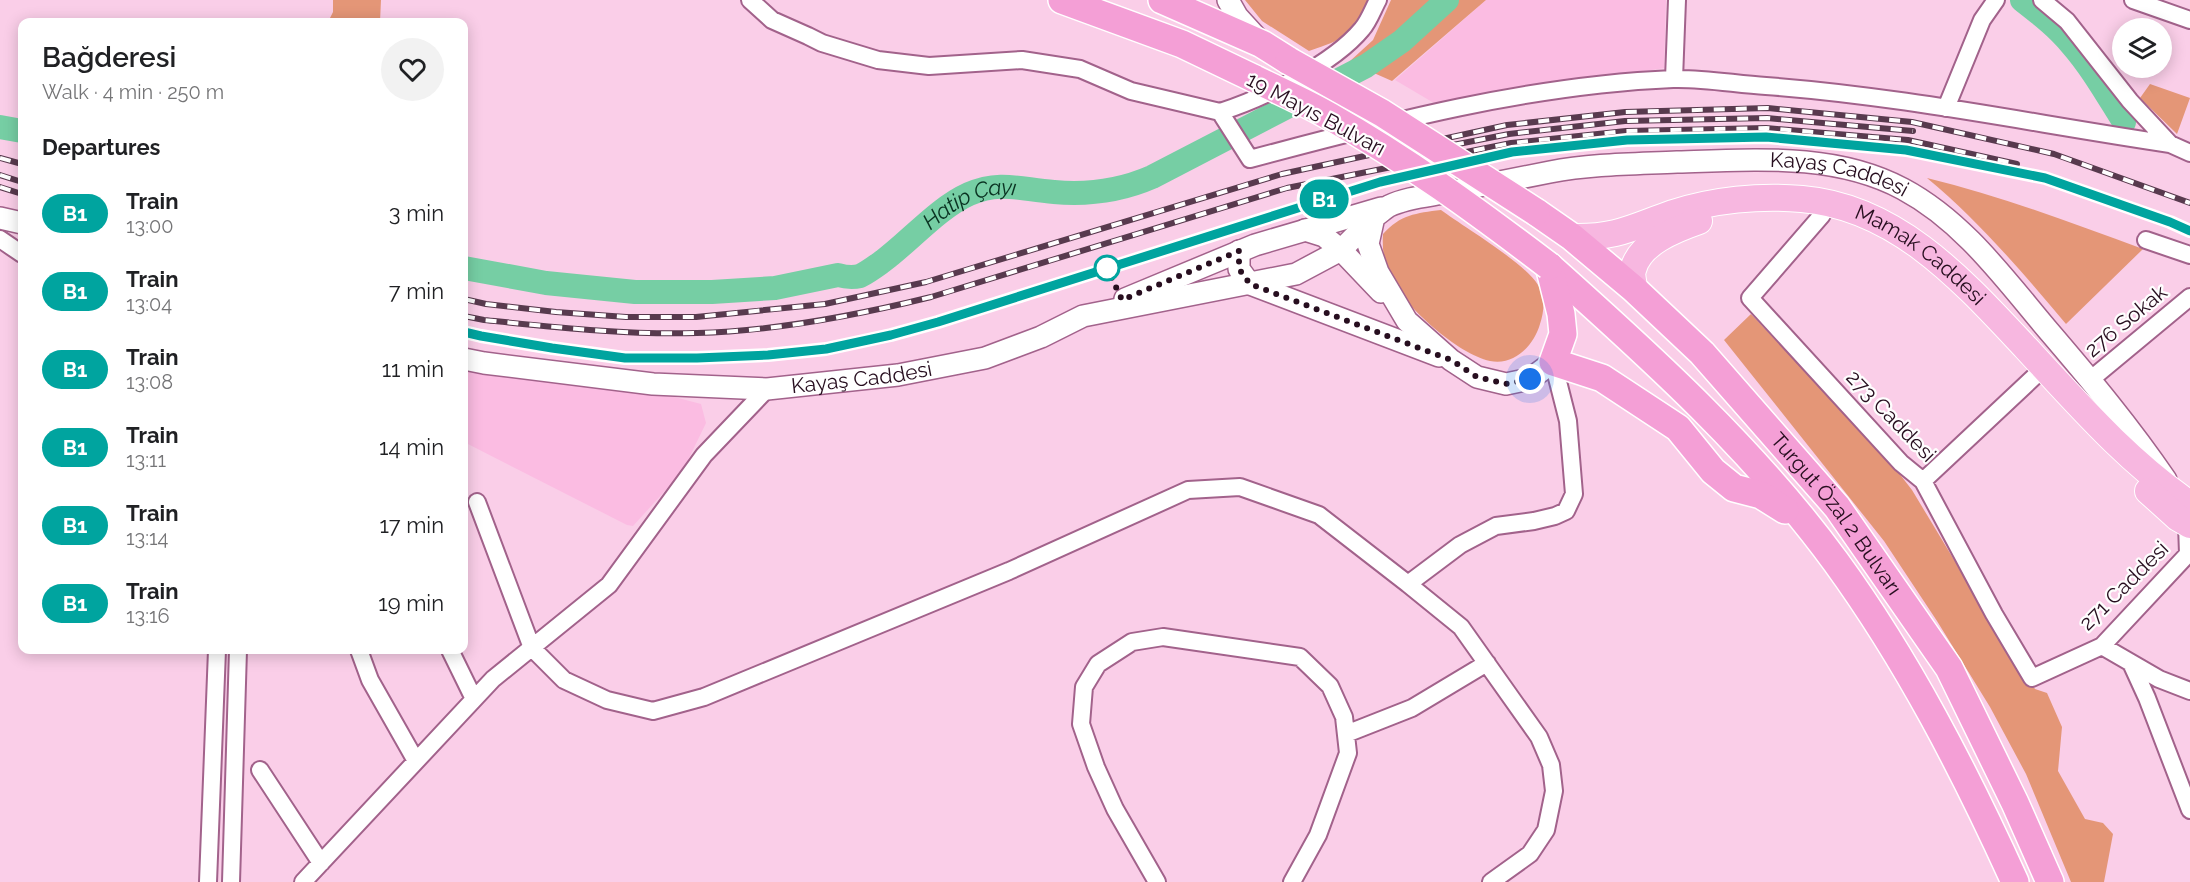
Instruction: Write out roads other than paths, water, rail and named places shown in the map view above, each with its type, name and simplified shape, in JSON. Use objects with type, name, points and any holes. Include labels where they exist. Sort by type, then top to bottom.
[{"type":"highway","name":"19 Mayıs Bulvarı","points":[[1062,0],[1182,44],[1328,115],[1472,207],[1549,266]]},
{"type":"highway","name":"19 Mayıs Bulvarı","points":[[1162,0],[1262,44],[1382,113],[1536,212]]},
{"type":"highway","name":"Turgut Özal 2 Bulvarı","points":[[1536,212],[1572,237],[1634,289],[1702,354],[1837,507],[1949,668],[2015,803],[2050,882]]},
{"type":"highway","name":"Turgut Özal 2 Bulvarı","points":[[1549,266],[1646,353],[1734,442],[1804,521],[1849,581],[1927,703],[1976,796],[2015,882]]},
{"type":"highway","points":[[1549,266],[1561,314],[1563,334],[1553,362],[1602,378],[1678,428],[1713,471],[1734,488],[1761,495],[1804,521]]},
{"type":"main road","name":"Mamak Caddesi","points":[[1572,237],[1613,235],[1696,207],[1745,199],[1802,198],[1846,206],[1864,213],[1900,231],[1938,260],[2003,324],[2182,511]]},
{"type":"main road","name":"Mamak Caddesi","points":[[1634,289],[1632,270],[1641,253],[1657,240],[1698,221],[1744,212],[1782,210],[1822,215],[1858,223],[1891,240],[1911,254],[1964,302],[2138,482],[2182,511]]},
{"type":"street","points":[[750,0],[772,20],[822,43],[878,60],[929,66],[1022,60],[1080,69],[1131,91],[1225,119],[1250,159],[1479,102],[1564,89],[1674,79],[1815,90],[1946,108],[2169,144],[2190,153]]},
{"type":"street","points":[[1228,0],[1237,16],[1262,44]]},
{"type":"street","points":[[1225,119],[1332,57],[1363,28],[1378,0]]},
{"type":"street","points":[[1674,79],[1677,0]]},
{"type":"street","points":[[2042,0],[2067,21],[2130,101],[2169,144]]},
{"type":"street","points":[[2133,0],[2190,20]]},
{"type":"street","points":[[1946,108],[1989,2]]},
{"type":"street","name":"Kayaş Caddesi","points":[[468,360],[653,384],[767,389],[898,375],[985,358],[1041,338],[1083,316],[1296,274],[1341,250],[1382,211],[1417,198],[1570,168],[1615,163],[1747,160],[1803,162],[1849,168],[1902,188],[1935,208],[1979,250],[2140,441],[2182,511]]},
{"type":"street","points":[[1083,316],[1239,251],[1305,230],[1382,211]]},
{"type":"street","points":[[1382,211],[1368,244],[1378,272],[1407,321]]},
{"type":"street","name":"273 Caddesi","points":[[1822,215],[1750,298],[1900,463],[1923,482],[1994,614],[2032,678]]},
{"type":"street","points":[[0,218],[18,222]]},
{"type":"street","points":[[1305,230],[1324,236],[1341,250],[1407,321],[1451,360],[1477,377],[1506,384],[1530,379],[1553,362],[1568,421],[1574,494],[1566,511],[1534,521],[1496,526],[1460,545],[1408,584]]},
{"type":"street","points":[[0,239],[18,251]]},
{"type":"street","points":[[2146,240],[2190,255]]},
{"type":"street","points":[[1239,251],[1239,269],[1250,284],[1451,360]]},
{"type":"street","name":"276 Sokak","points":[[2090,380],[2190,297]]},
{"type":"street","points":[[1923,482],[2035,376]]},
{"type":"street","points":[[303,882],[493,679],[609,585],[704,455],[767,389]]},
{"type":"street","points":[[477,502],[532,648],[564,680],[608,700],[653,711],[704,697],[1010,571],[1188,490],[1240,488],[1319,515],[1461,627],[1539,737],[1551,765],[1554,791],[1546,830],[1530,854],[1491,882]]},
{"type":"street","name":"271 Caddesi","points":[[2032,678],[2102,646],[2188,554],[2182,511]]},
{"type":"street","points":[[1157,882],[1115,809],[1096,767],[1081,724],[1084,687],[1098,664],[1132,642],[1163,637],[1300,657],[1330,686],[1344,717],[1348,753],[1318,835],[1293,882]]},
{"type":"street","points":[[2102,646],[2159,679],[2190,691]]},
{"type":"street","points":[[208,882],[217,654]]},
{"type":"street","points":[[231,882],[238,654]]},
{"type":"street","points":[[360,654],[370,680],[416,761]]},
{"type":"street","points":[[452,654],[474,699]]},
{"type":"street","points":[[1346,734],[1412,708],[1487,663]]},
{"type":"street","points":[[2131,663],[2147,698],[2190,810]]},
{"type":"street","points":[[260,770],[321,863]]},
{"type":"waterway","name":"Hatip Çayı","points":[[468,269],[546,283],[635,292],[712,292],[775,288],[838,275],[860,276],[893,253],[946,207],[969,194],[1002,187],[1067,193],[1092,192],[1116,189],[1152,177],[1366,66],[1402,41],[1447,0]]},
{"type":"waterway","name":"Hatip Çayı","points":[[2022,0],[2054,26],[2079,53],[2124,122]]},
{"type":"waterway","name":"Hatip Çayı","points":[[0,127],[18,130]]},
{"type":"railway","points":[[468,300],[556,312],[626,317],[696,317],[825,304],[926,282],[1282,174],[1507,125],[1625,112],[1768,108],[1912,122],[2054,154],[2190,203]]},
{"type":"railway","points":[[1453,145],[1509,134],[1625,121],[1767,118],[1913,131]]},
{"type":"railway","points":[[468,317],[617,332],[727,332],[785,326],[931,297],[1287,188],[1511,143],[1626,131],[1766,128],[1908,140],[2017,164]]},
{"type":"railway","points":[[468,333],[552,349],[625,358],[697,359],[826,349],[938,322],[1381,182],[1512,152],[1627,140],[1765,137],[1906,150],[2045,179],[2190,231]]},
{"type":"railway","points":[[0,158],[18,163]]},
{"type":"railway","points":[[0,175],[18,181]]},
{"type":"railway","points":[[0,187],[18,193]]},
{"type":"train","name":"B1","points":[[468,333],[625,358],[768,355],[826,349],[938,322],[1380,182],[1512,152],[1627,140],[1766,137],[1906,150],[2045,178],[2190,231]]}]
